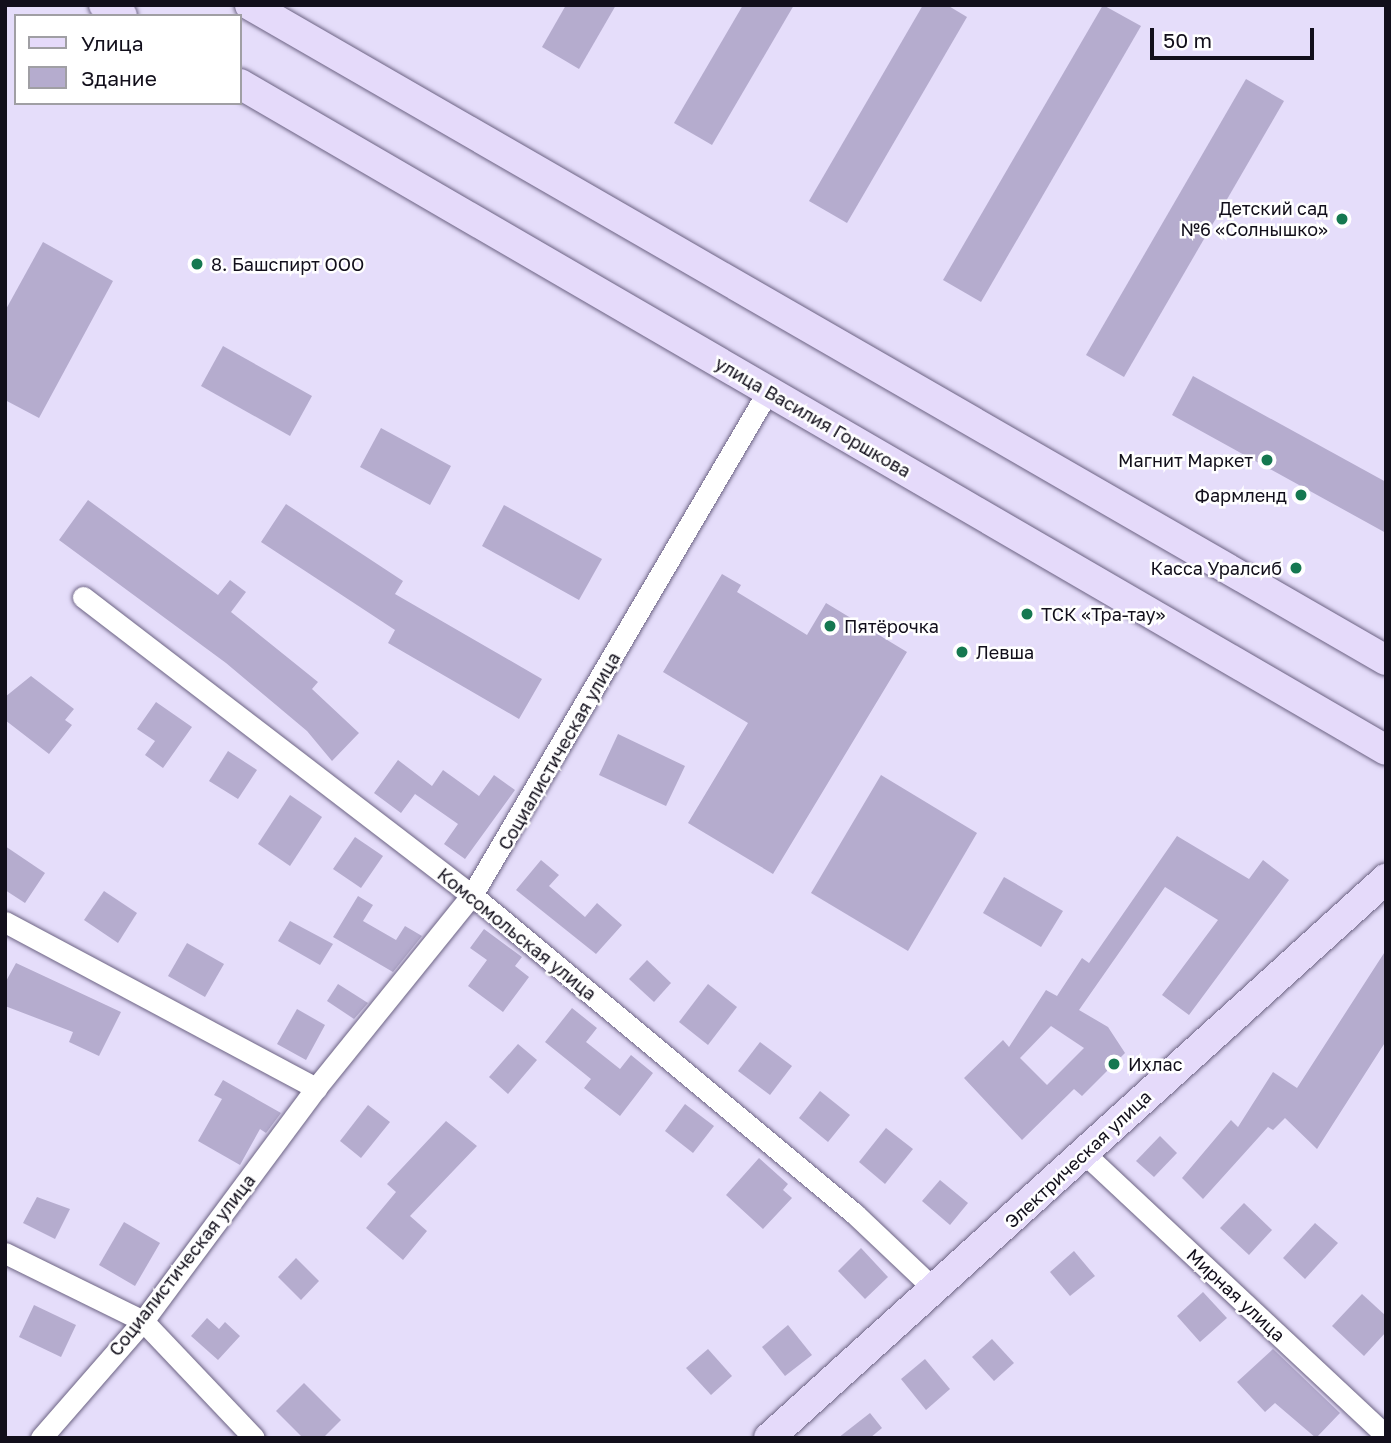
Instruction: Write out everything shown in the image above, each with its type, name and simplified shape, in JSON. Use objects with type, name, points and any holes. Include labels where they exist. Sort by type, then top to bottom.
[{"type":"main road","points":[[250,5],[1386,660]]},
{"type":"main road","name":"улица Василия Горшкова","points":[[242,85],[1386,750]]},
{"type":"main road","name":"Электрическая улица","points":[[769,1438],[1386,879]]},
{"type":"street","name":"Социалистическая улица","points":[[41,1438],[143,1321],[316,1087],[472,895],[768,391]]},
{"type":"street","name":"Комсомольская улица","points":[[83,597],[472,895],[855,1214],[935,1290]]},
{"type":"street","points":[[5,922],[316,1087]]},
{"type":"street","name":"Мирная улица","points":[[1085,1154],[1386,1436]]},
{"type":"street","points":[[5,1253],[143,1321],[254,1438]]},
{"type":"building","points":[[566,5],[616,5],[579,69],[542,47]]},
{"type":"building","points":[[743,5],[794,5],[712,145],[674,123]]},
{"type":"building","points":[[923,5],[947,5],[967,17],[847,223],[809,201]]},
{"type":"building","points":[[1103,5],[1141,26],[981,302],[943,280]]},
{"type":"building","points":[[1246,79],[1284,101],[1124,377],[1086,355]]},
{"type":"building","points":[[43,242],[113,281],[39,418],[5,400],[5,311]]},
{"type":"building","points":[[223,346],[312,396],[290,436],[201,386]]},
{"type":"building","points":[[1193,376],[1386,482],[1386,533],[1172,415]]},
{"type":"building","points":[[381,428],[451,466],[430,505],[360,467]]},
{"type":"building","points":[[88,500],[218,595],[230,580],[246,592],[231,612],[318,682],[312,689],[359,733],[332,761],[307,731],[226,663],[59,540]]},
{"type":"building","points":[[286,504],[403,581],[395,594],[542,679],[519,719],[388,643],[395,630],[261,542]]},
{"type":"building","points":[[504,505],[602,559],[579,600],[482,546]]},
{"type":"building","points":[[722,574],[741,585],[737,592],[807,635],[826,603],[907,652],[773,874],[688,823],[748,723],[663,672]]},
{"type":"building","points":[[31,676],[74,709],[65,720],[72,725],[49,754],[5,720],[5,697]]},
{"type":"building","points":[[156,702],[192,727],[163,768],[145,755],[155,741],[137,729]]},
{"type":"building","points":[[618,734],[685,766],[666,806],[599,775]]},
{"type":"building","points":[[228,751],[257,770],[238,799],[209,781]]},
{"type":"building","points":[[398,760],[432,786],[443,770],[479,796],[494,775],[515,790],[465,859],[444,844],[458,824],[415,794],[401,813],[374,793]]},
{"type":"building","points":[[881,775],[977,833],[908,951],[811,893]]},
{"type":"building","points":[[290,795],[322,817],[290,866],[258,844]]},
{"type":"building","points":[[1177,836],[1249,879],[1263,860],[1289,880],[1189,1015],[1162,995],[1218,920],[1165,887],[1079,1010],[1108,1027],[1125,1053],[1082,1096],[1074,1089],[1022,1140],[964,1078],[1003,1040],[1009,1047],[1046,990],[1057,996],[1082,958],[1089,963]],"holes":[[[1051,1026],[1084,1048],[1047,1085],[1020,1058]]]},
{"type":"building","points":[[355,837],[383,856],[361,888],[333,869]]},
{"type":"building","points":[[5,846],[45,873],[25,903],[5,890]]},
{"type":"building","points":[[541,860],[559,875],[549,886],[585,917],[597,903],[622,925],[596,954],[516,890]]},
{"type":"building","points":[[1004,877],[1063,911],[1041,947],[983,913]]},
{"type":"building","points":[[104,891],[137,913],[118,943],[84,920]]},
{"type":"building","points":[[358,896],[373,905],[363,921],[396,940],[405,926],[422,936],[393,972],[333,937]]},
{"type":"building","points":[[290,921],[333,944],[320,965],[278,941]]},
{"type":"building","points":[[484,929],[522,957],[515,966],[529,977],[503,1012],[468,986],[487,960],[470,948]]},
{"type":"building","points":[[187,943],[224,964],[205,997],[168,976]]},
{"type":"building","points":[[1386,950],[1386,1041],[1317,1149],[1285,1118],[1273,1130],[1268,1127],[1203,1199],[1182,1178],[1231,1120],[1238,1127],[1273,1072],[1297,1088]]},
{"type":"building","points":[[647,960],[671,983],[654,1002],[629,979]]},
{"type":"building","points":[[16,963],[121,1012],[99,1056],[69,1042],[73,1032],[5,1006],[5,983]]},
{"type":"building","points":[[338,984],[368,1003],[354,1019],[327,1001]]},
{"type":"building","points":[[708,984],[737,1007],[708,1045],[679,1022]]},
{"type":"building","points":[[572,1008],[597,1028],[586,1042],[620,1069],[631,1055],[653,1073],[620,1116],[584,1088],[591,1079],[545,1042]]},
{"type":"building","points":[[297,1009],[325,1025],[306,1060],[277,1044]]},
{"type":"building","points":[[760,1042],[792,1066],[770,1095],[738,1071]]},
{"type":"building","points":[[518,1044],[537,1060],[508,1094],[489,1077]]},
{"type":"building","points":[[223,1080],[281,1113],[266,1133],[260,1129],[240,1165],[198,1141],[222,1099],[214,1095]]},
{"type":"building","points":[[820,1091],[850,1115],[828,1142],[799,1118]]},
{"type":"building","points":[[685,1104],[714,1126],[693,1153],[665,1131]]},
{"type":"building","points":[[368,1105],[390,1122],[361,1158],[340,1141]]},
{"type":"building","points":[[446,1121],[477,1146],[410,1216],[427,1231],[403,1260],[366,1228],[396,1192],[387,1184]]},
{"type":"building","points":[[886,1128],[913,1149],[885,1184],[859,1162]]},
{"type":"building","points":[[1160,1136],[1177,1153],[1154,1177],[1136,1161]]},
{"type":"building","points":[[759,1158],[788,1184],[783,1190],[792,1198],[763,1229],[726,1195]]},
{"type":"building","points":[[940,1180],[968,1203],[950,1225],[922,1201]]},
{"type":"building","points":[[37,1197],[70,1209],[55,1239],[23,1223]]},
{"type":"building","points":[[1244,1203],[1272,1230],[1249,1255],[1220,1228]]},
{"type":"building","points":[[124,1222],[160,1243],[135,1286],[99,1265]]},
{"type":"building","points":[[1315,1223],[1338,1243],[1305,1279],[1283,1258]]},
{"type":"building","points":[[861,1248],[888,1277],[865,1299],[838,1271]]},
{"type":"building","points":[[1074,1251],[1095,1276],[1070,1296],[1050,1272]]},
{"type":"building","points":[[296,1258],[319,1281],[301,1300],[278,1277]]},
{"type":"building","points":[[1203,1292],[1227,1318],[1200,1342],[1177,1316]]},
{"type":"building","points":[[1362,1294],[1386,1316],[1386,1332],[1364,1356],[1332,1326]]},
{"type":"building","points":[[34,1305],[76,1325],[61,1357],[19,1337]]},
{"type":"building","points":[[207,1318],[219,1329],[225,1322],[240,1336],[218,1360],[191,1336]]},
{"type":"building","points":[[788,1325],[812,1355],[785,1376],[762,1347]]},
{"type":"building","points":[[992,1339],[1014,1363],[994,1381],[972,1357]]},
{"type":"building","points":[[708,1349],[732,1376],[711,1395],[686,1368]]},
{"type":"building","points":[[1273,1349],[1340,1413],[1316,1438],[1275,1403],[1265,1412],[1237,1382]]},
{"type":"building","points":[[925,1359],[950,1389],[926,1410],[901,1379]]},
{"type":"building","points":[[304,1383],[341,1420],[323,1438],[303,1438],[276,1411]]},
{"type":"building","points":[[870,1413],[882,1428],[870,1438],[838,1438]]},
{"type":"place","name":"Детский сад №6 «Солнышко»","points":[[1342,219]]},
{"type":"place","name":"8. Башспирт ООО","points":[[197,264]]},
{"type":"place","name":"Магнит Маркет","points":[[1267,460]]},
{"type":"place","name":"Фармленд","points":[[1301,495]]},
{"type":"place","name":"Касса Уралсиб","points":[[1296,568]]},
{"type":"place","name":"ТСК «Тра-тау»","points":[[1027,614]]},
{"type":"place","name":"Пятёрочка","points":[[830,626]]},
{"type":"place","name":"Левша","points":[[962,652]]},
{"type":"place","name":"Ихлас","points":[[1114,1064]]}]
